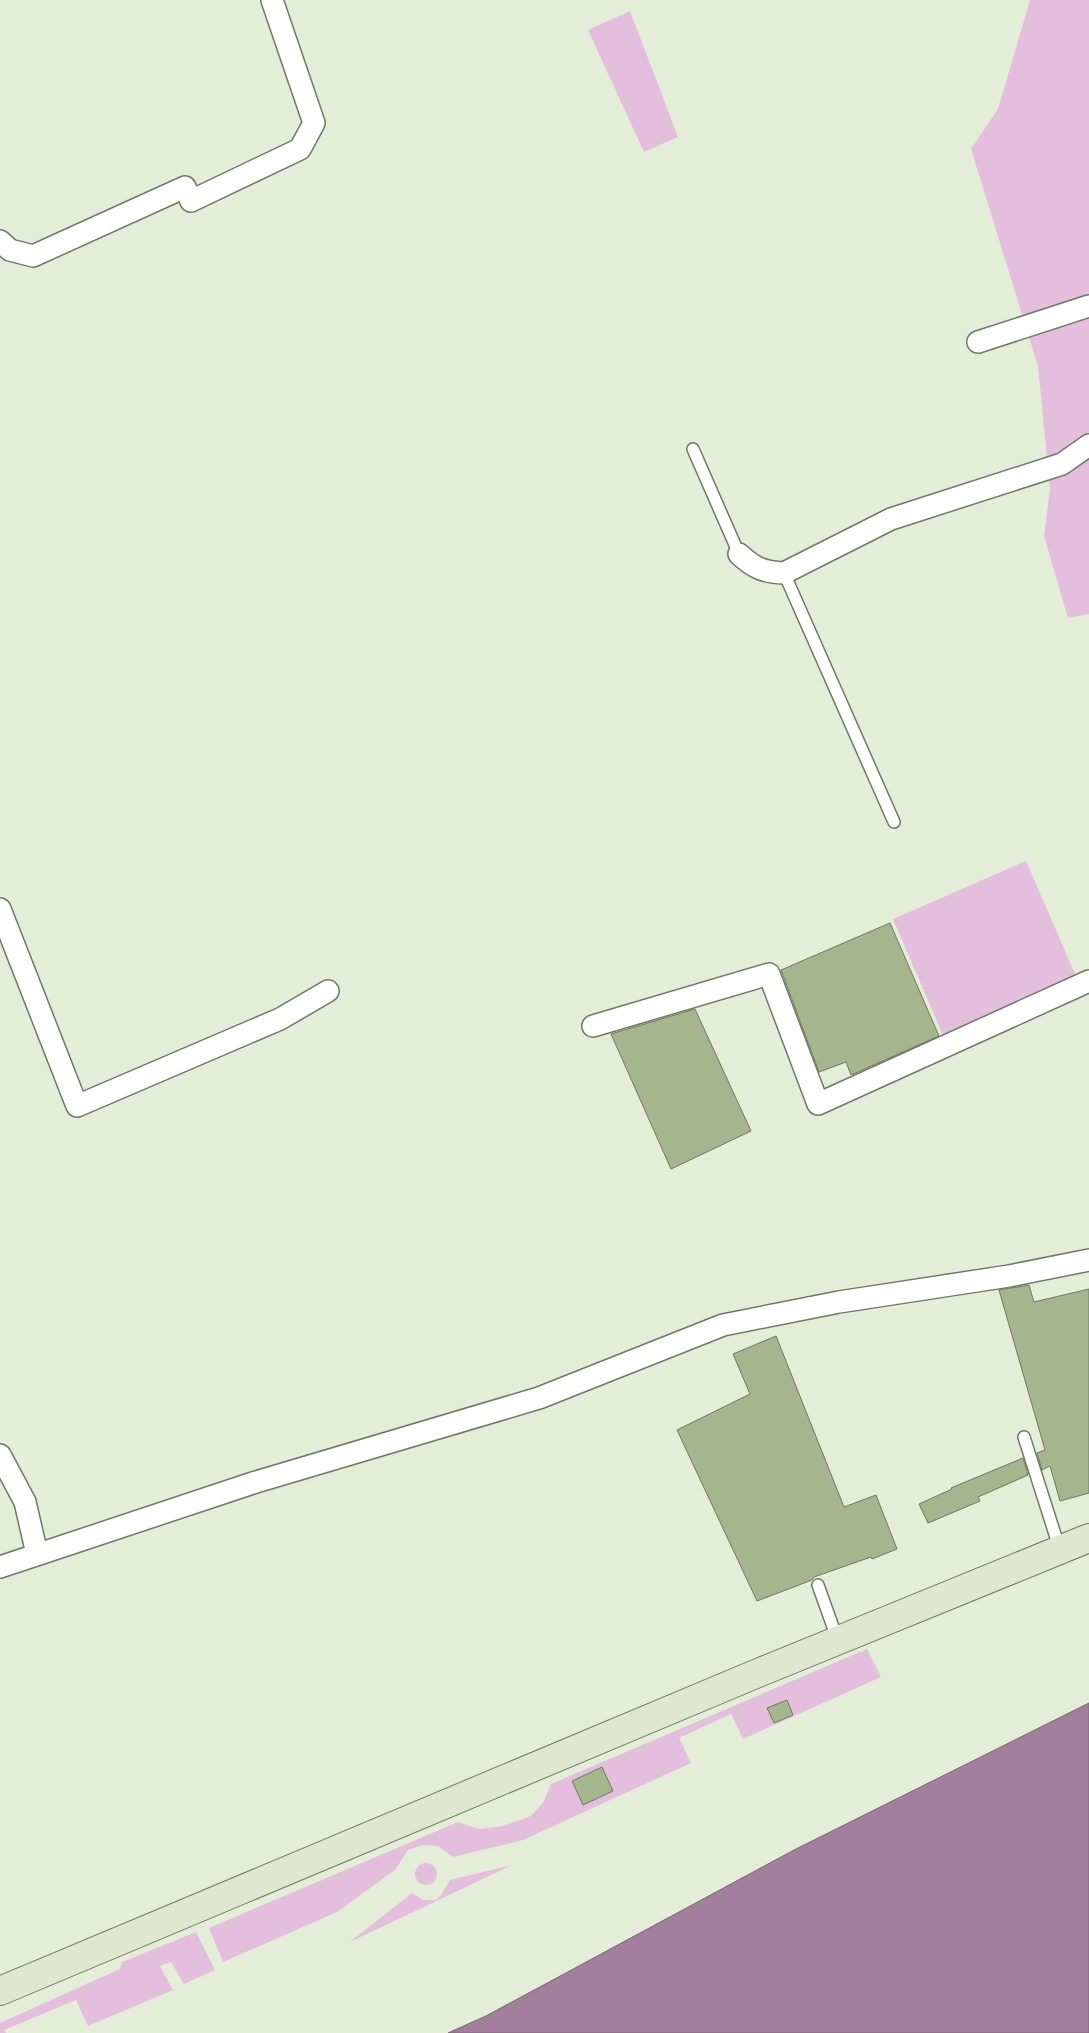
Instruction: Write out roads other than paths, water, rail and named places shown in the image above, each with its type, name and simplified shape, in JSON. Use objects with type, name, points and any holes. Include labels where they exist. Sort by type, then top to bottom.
[{"type":"street","points":[[0,241],[10,250],[33,256],[185,187],[191,201],[300,149],[314,123],[272,0]]},
{"type":"street","points":[[978,342],[1089,306]]},
{"type":"street","points":[[739,554],[750,564],[766,572],[784,573],[891,519],[1062,464],[1089,445]]},
{"type":"street","points":[[0,909],[78,1106],[280,1019],[328,991]]},
{"type":"street","points":[[593,1026],[769,974],[818,1104],[1089,981]]},
{"type":"street","points":[[0,1567],[256,1482],[539,1398],[724,1325],[839,1302],[1009,1276],[1089,1260]]},
{"type":"street","points":[[0,1455],[25,1502],[38,1554]]},
{"type":"street","points":[[0,1991],[158,1923],[1089,1538]]},
{"type":"lane","points":[[693,449],[739,554]]},
{"type":"lane","points":[[784,573],[894,822]]},
{"type":"lane","points":[[1024,1437],[1060,1550]]},
{"type":"lane","points":[[818,1584],[838,1641]]}]
